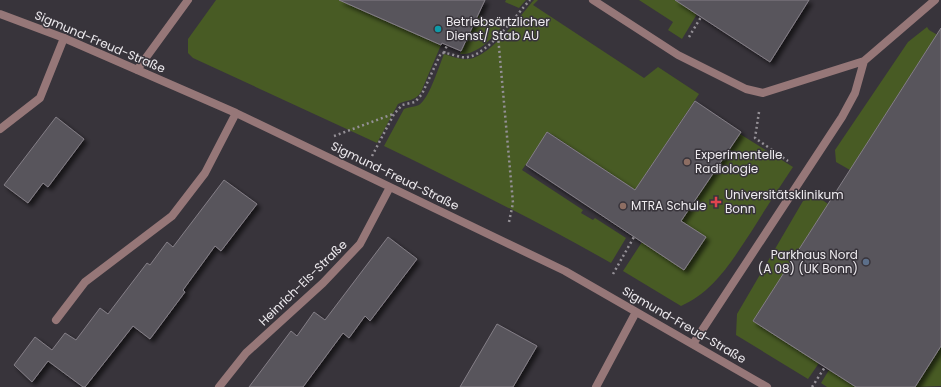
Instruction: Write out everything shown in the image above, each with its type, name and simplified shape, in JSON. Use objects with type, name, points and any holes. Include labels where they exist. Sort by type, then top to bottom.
[{"type":"street","points":[[138,70],[188,0]]},
{"type":"street","points":[[593,0],[678,55],[746,89],[763,93],[864,60],[934,0]]},
{"type":"street","name":"Sigmund-Freud-Straße","points":[[0,14],[64,38],[236,113],[565,271],[767,387]]},
{"type":"street","points":[[0,129],[40,98],[64,38]]},
{"type":"street","points":[[693,344],[842,117],[855,93],[864,60]]},
{"type":"street","points":[[56,320],[85,282],[172,216],[205,173],[236,113]]},
{"type":"street","name":"Heinrich-Els-Straße","points":[[220,387],[246,353],[323,283],[360,244],[390,187]]},
{"type":"street","points":[[596,387],[636,312]]},
{"type":"path","points":[[444,53],[468,58],[488,46],[530,0]]},
{"type":"path","points":[[498,36],[513,203],[504,242]]},
{"type":"path","points":[[363,173],[394,114],[402,105],[415,102],[422,94],[441,53],[444,53],[447,45]]},
{"type":"path","points":[[763,93],[755,138],[782,157]]},
{"type":"path","points":[[307,147],[394,114]]},
{"type":"path","points":[[602,292],[634,237]]},
{"type":"path","points":[[812,387],[825,367]]},
{"type":"green space","points":[[216,0],[339,0],[441,45],[421,92],[413,99],[398,104],[377,143],[193,58],[188,53],[188,39]]},
{"type":"green space","points":[[506,0],[526,0],[519,8],[505,2]]},
{"type":"green space","points":[[534,0],[538,0],[533,5],[644,78],[658,67],[699,94],[635,190],[548,132],[522,170],[583,210],[581,213],[593,220],[595,218],[626,238],[611,263],[527,217],[384,146],[404,109],[419,105],[423,102],[444,54],[468,59],[485,52],[504,35]]},
{"type":"green space","points":[[639,0],[675,0],[697,14],[682,39],[668,30],[673,22]]},
{"type":"green space","points":[[479,15],[501,28],[483,46],[472,52],[460,54]]},
{"type":"green space","points":[[927,27],[929,30],[941,37],[926,51],[850,170],[836,162],[835,150],[908,42]]},
{"type":"green space","points":[[740,134],[793,167],[738,252],[722,273],[704,292],[681,306],[623,271],[642,242],[684,270],[705,237],[681,221]]},
{"type":"green space","points":[[817,196],[828,204],[753,321],[819,363],[808,379],[736,335],[737,314],[803,201]]},
{"type":"green space","points":[[941,346],[941,386],[915,387]]},
{"type":"green space","points":[[829,370],[856,387],[827,387],[821,383]]},
{"type":"building","name":"Betriebsärtzlicher Dienst/ Stab AU","points":[[339,0],[485,0],[461,51],[442,43],[441,45]]},
{"type":"building","points":[[675,0],[809,0],[770,62]]},
{"type":"building","name":"Parkhaus Nord (A 08) (UK Bonn)","points":[[941,28],[941,346],[915,387],[856,387],[753,321]]},
{"type":"building","points":[[695,101],[741,132],[681,221],[706,237],[684,270],[526,165],[547,132],[635,190]]},
{"type":"building","points":[[56,117],[84,139],[48,187],[43,183],[28,203],[4,185]]},
{"type":"building","points":[[224,180],[257,204],[221,251],[215,246],[183,290],[185,292],[150,339],[133,326],[85,387],[48,361],[32,382],[14,365],[35,337],[52,350],[65,333],[76,340],[100,308],[108,314],[147,263],[150,265],[167,242],[173,247]]},
{"type":"building","points":[[388,237],[417,259],[370,321],[365,316],[349,338],[343,333],[303,387],[249,387],[291,331],[297,336],[314,312],[325,320]]},
{"type":"building","points":[[497,324],[537,346],[513,387],[460,387]]},
{"type":"place","name":"Betriebsärtzlicher Dienst/ Stab AU","points":[[438,29]]},
{"type":"place","name":"Experimentelle Radiologie","points":[[687,162]]},
{"type":"place","name":"Universitätsklinikum Bonn","points":[[716,202]]},
{"type":"place","name":"MTRA Schule","points":[[623,206]]},
{"type":"place","name":"Parkhaus Nord (A 08) (UK Bonn)","points":[[866,262]]}]
